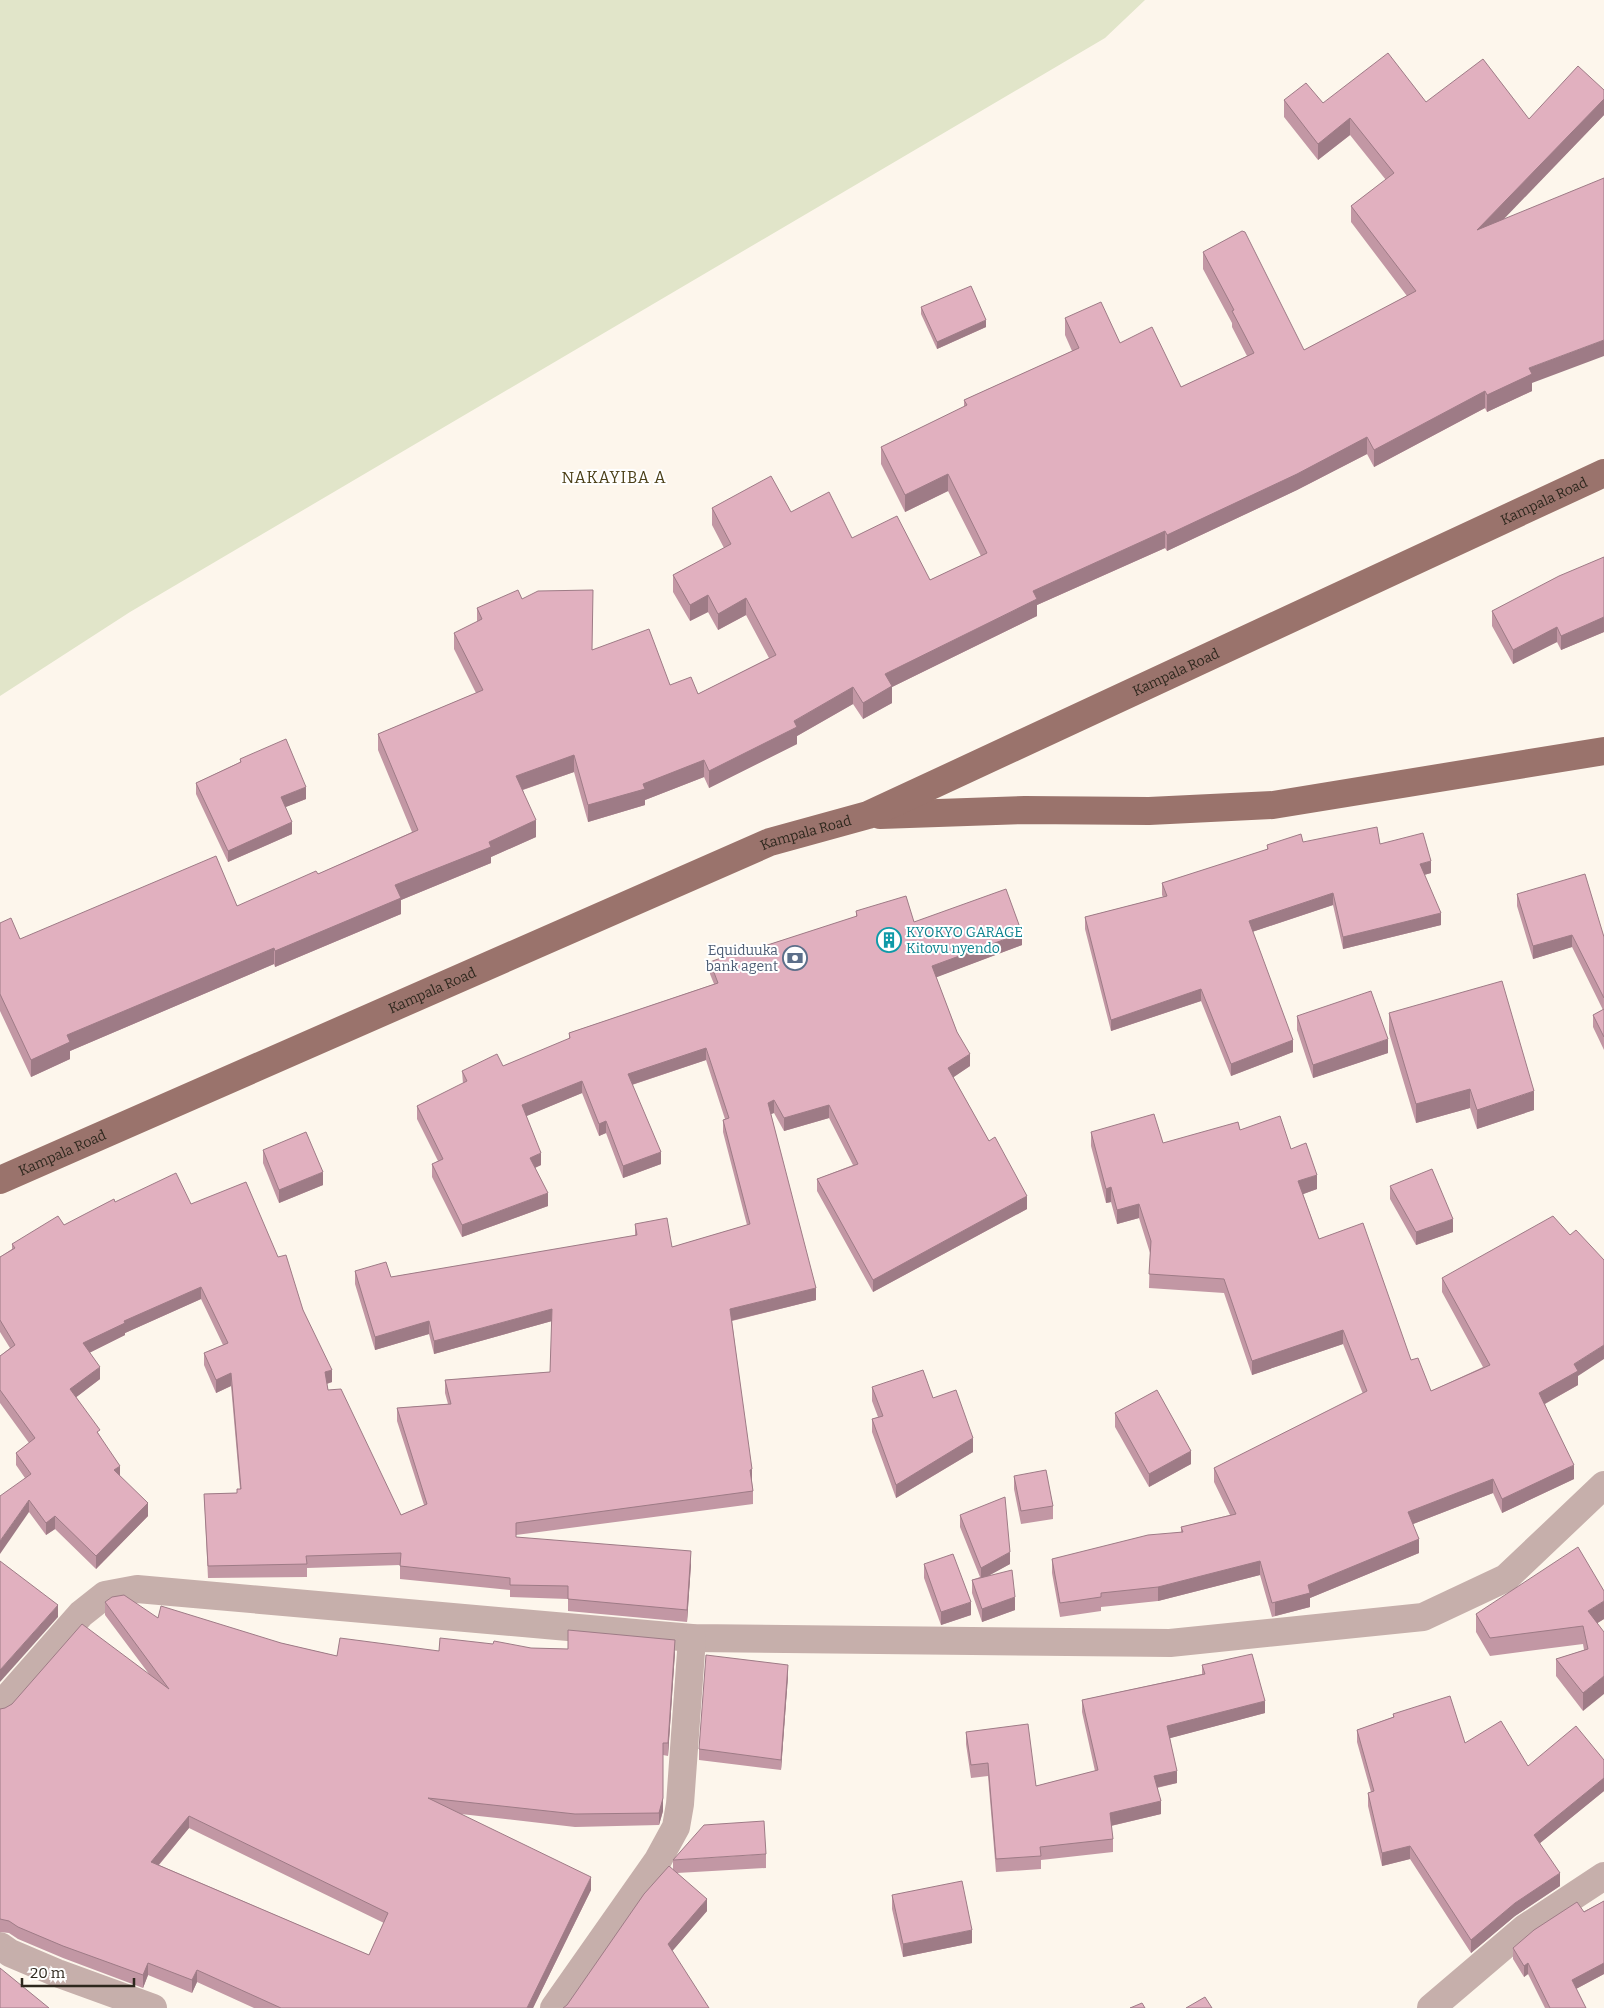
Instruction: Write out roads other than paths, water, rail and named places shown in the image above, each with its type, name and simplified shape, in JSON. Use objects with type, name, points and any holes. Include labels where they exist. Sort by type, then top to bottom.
[{"type":"main road","name":"Kampala Road","points":[[0,1180],[770,842],[868,815],[1604,473]]},
{"type":"main road","points":[[868,815],[1025,810],[1149,811],[1273,805],[1604,751]]},
{"type":"street","points":[[1604,1486],[1604,1491]]},
{"type":"street","points":[[0,1706],[80,1614],[105,1595],[137,1589],[692,1638],[1170,1643],[1423,1617],[1506,1578],[1604,1486]]},
{"type":"street","points":[[554,2008],[658,1860],[676,1827],[680,1804],[692,1638]]},
{"type":"street","points":[[1431,2008],[1525,1928],[1604,1876]]},
{"type":"street","points":[[0,1946],[10,1953],[57,1973],[153,2008]]},
{"type":"place","name":"KYOKYO GARAGE Kitovu nyendo","points":[[889,940]]},
{"type":"place","name":"Equiduuka bank agent","points":[[795,958]]},
{"type":"district","name":"NAKAYIBA A","points":[[614,477]]}]
